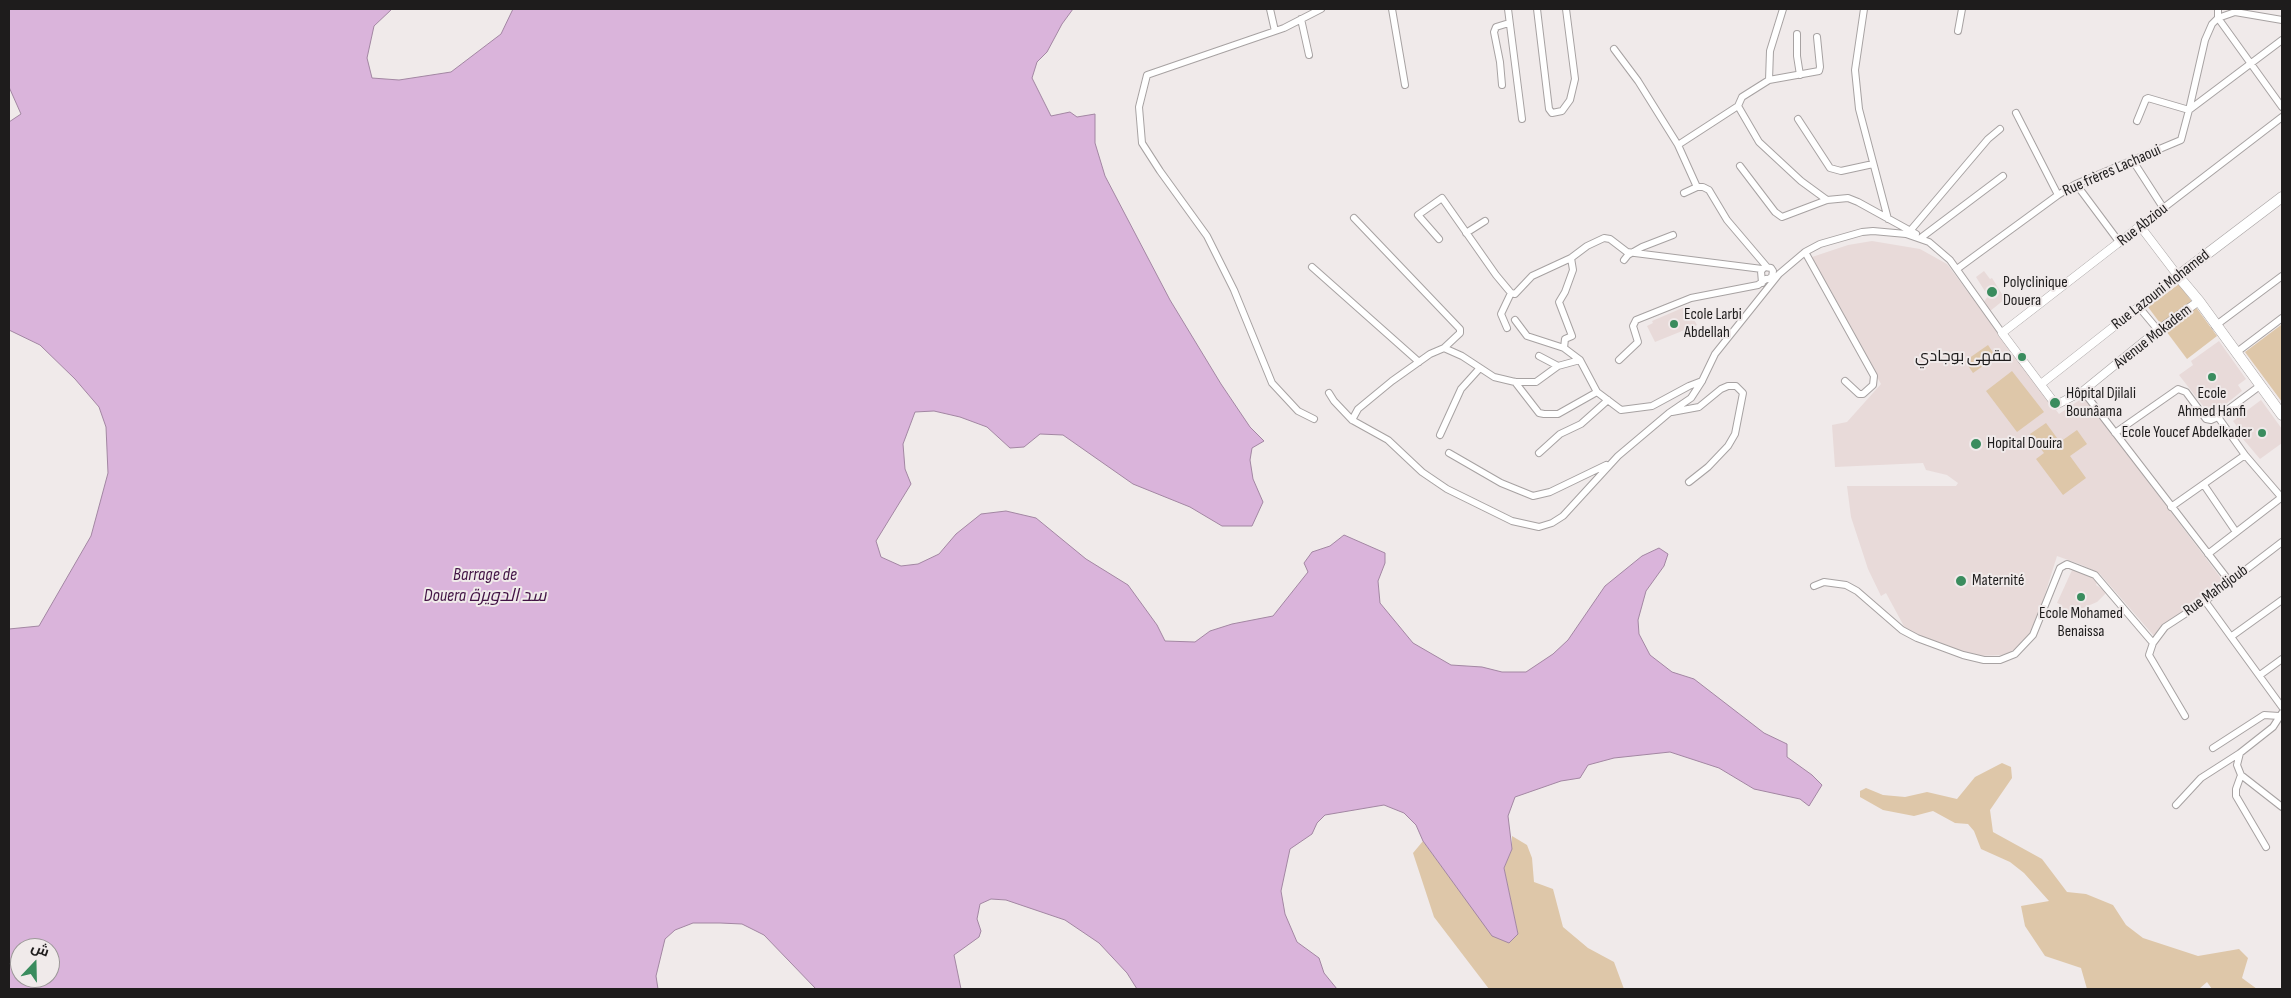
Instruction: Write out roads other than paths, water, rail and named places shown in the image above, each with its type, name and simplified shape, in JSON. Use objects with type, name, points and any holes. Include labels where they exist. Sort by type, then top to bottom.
[{"type":"main road","name":"Rue Lazouni Mohamed","points":[[2178,276],[2282,197]]},
{"type":"main road","points":[[2178,276],[2199,301],[2215,326],[2237,352],[2282,415]]},
{"type":"street","points":[[1270,9],[1275,31]]},
{"type":"street","points":[[1314,420],[1298,411],[1272,383],[1234,290],[1207,236],[1160,172],[1142,143],[1139,107],[1147,75],[1275,31],[1321,9]]},
{"type":"street","points":[[1392,9],[1405,85]]},
{"type":"street","points":[[1508,9],[1522,119]]},
{"type":"street","points":[[1537,9],[1549,109],[1552,113],[1562,111],[1570,100],[1575,79],[1566,9]]},
{"type":"street","points":[[1769,80],[1770,51],[1783,9]]},
{"type":"street","points":[[1864,9],[1855,70],[1859,109],[1888,219]]},
{"type":"street","points":[[1958,32],[1962,9]]},
{"type":"street","points":[[2218,9],[2218,18],[2282,107]]},
{"type":"street","points":[[2189,110],[2205,40],[2212,24],[2218,18],[2235,12],[2282,20]]},
{"type":"street","points":[[1301,19],[1309,55]]},
{"type":"street","points":[[1502,85],[1494,32],[1496,27],[1509,23]]},
{"type":"street","points":[[1797,34],[1797,56],[1800,75]]},
{"type":"street","points":[[1678,144],[1738,106],[1742,97],[1769,80],[1815,72],[1820,67],[1817,37]]},
{"type":"street","points":[[2189,110],[2252,65],[2282,40]]},
{"type":"street","points":[[1614,49],[1638,80],[1678,144],[1696,190]]},
{"type":"street","points":[[2137,121],[2148,98],[2189,110]]},
{"type":"street","points":[[1738,106],[1759,142],[1801,181],[1827,200]]},
{"type":"street","name":"Rue frères Lachaoui","points":[[1957,269],[2058,195],[2076,184],[2181,140],[2189,110]]},
{"type":"street","points":[[2016,113],[2058,195]]},
{"type":"street","name":"Rue Abziou","points":[[2002,333],[2282,117]]},
{"type":"street","points":[[1798,119],[1830,168],[1841,170],[1873,164]]},
{"type":"street","points":[[1910,231],[1988,139],[2000,130]]},
{"type":"street","points":[[2133,161],[2164,209]]},
{"type":"street","points":[[1740,166],[1782,217],[1827,200],[1848,198],[1922,237],[1945,253],[2041,384]]},
{"type":"street","points":[[1922,237],[2003,176]]},
{"type":"street","points":[[2076,184],[2120,243]]},
{"type":"street","points":[[1684,193],[1703,187],[1709,190],[1728,220],[1765,268],[1766,281]]},
{"type":"street","points":[[1439,238],[1418,215],[1442,198],[1511,293]]},
{"type":"street","points":[[1352,420],[1358,409],[1430,354],[1444,348],[1460,333],[1460,329],[1354,218]]},
{"type":"street","points":[[1466,233],[1485,221]]},
{"type":"street","points":[[2140,226],[2178,276]]},
{"type":"street","points":[[1329,393],[1352,420],[1388,440],[1422,472],[1446,488],[1524,526],[1539,527],[1552,523],[1563,516],[1610,464],[1668,413],[1691,398],[1702,381],[1715,354],[1766,281],[1806,252],[1829,241],[1862,232],[1906,234],[1929,242]]},
{"type":"street","points":[[1624,260],[1628,255],[1642,247],[1673,235]]},
{"type":"street","points":[[1511,293],[1515,294],[1532,276],[1571,258],[1587,246],[1604,238],[1610,239],[1622,250],[1634,253],[1771,268],[1776,274]]},
{"type":"street","points":[[1806,252],[1874,376],[1873,385],[1862,394],[1859,394],[1845,381]]},
{"type":"street","points":[[1564,348],[1565,339],[1572,336],[1558,302],[1565,292],[1573,270],[1571,258]]},
{"type":"street","points":[[1312,267],[1419,362]]},
{"type":"street","name":"Rue Lazouni Mohamed","points":[[2041,384],[2178,276]]},
{"type":"street","points":[[2215,326],[2282,276]]},
{"type":"street","points":[[1619,360],[1638,342],[1633,326],[1636,320],[1692,298],[1766,281]]},
{"type":"street","points":[[1507,328],[1501,314],[1511,293]]},
{"type":"street","name":"Avenue Mokadem","points":[[2041,384],[2056,405],[2083,391],[2158,330],[2199,301]]},
{"type":"street","points":[[2138,306],[2158,330]]},
{"type":"street","points":[[2237,352],[2282,319]]},
{"type":"street","points":[[1515,320],[1527,336],[1564,348],[1580,360],[1597,392],[1621,410],[1652,406],[1702,381]]},
{"type":"street","points":[[1444,348],[1462,356],[1478,369],[1494,377],[1515,382],[1536,382],[1558,366],[1580,360]]},
{"type":"street","points":[[1540,356],[1558,366]]},
{"type":"street","points":[[1440,435],[1461,389],[1478,369]]},
{"type":"street","points":[[1515,382],[1539,413],[1544,414],[1558,414],[1597,392]]},
{"type":"street","points":[[1668,413],[1699,407],[1721,389],[1728,386],[1736,386],[1743,394],[1735,434],[1728,446],[1708,468],[1689,482]]},
{"type":"street","points":[[2115,433],[2178,389],[2186,392],[2206,419],[2212,420],[2261,386]]},
{"type":"street","points":[[2083,391],[2230,582]]},
{"type":"street","points":[[1538,452],[1560,434],[1581,424],[1608,400]]},
{"type":"street","points":[[2208,554],[2282,497],[2245,455],[2218,417]]},
{"type":"street","points":[[1449,454],[1501,483],[1533,496],[1550,492],[1610,464]]},
{"type":"street","points":[[2171,507],[2245,455]]},
{"type":"street","points":[[2204,485],[2236,532]]},
{"type":"street","name":"Rue Mahdjoub","points":[[2153,643],[2165,627],[2205,601],[2282,542]]},
{"type":"street","points":[[1814,586],[1824,582],[1846,584],[1857,591],[1902,630],[1917,638],[1984,660],[2000,660],[2015,654],[2033,635],[2060,568],[2067,564],[2095,575],[2153,643],[2149,655],[2185,716]]},
{"type":"street","points":[[2232,636],[2282,600]]},
{"type":"street","points":[[2205,601],[2282,708]]},
{"type":"street","points":[[2260,675],[2282,658]]},
{"type":"street","points":[[2213,748],[2264,715],[2280,714]]},
{"type":"street","points":[[2176,805],[2202,778],[2240,753],[2273,727],[2280,714]]},
{"type":"street","points":[[2240,753],[2237,765],[2241,775],[2282,807]]},
{"type":"street","points":[[2241,775],[2236,789],[2236,796],[2266,847]]},
{"type":"water","name":"Barrage de Douera سد الدويرة","points":[[9,9],[392,9],[374,26],[367,58],[372,78],[399,80],[451,72],[501,34],[513,9],[1073,9],[1062,24],[1047,52],[1037,62],[1032,78],[1051,116],[1070,112],[1077,117],[1095,114],[1095,143],[1105,176],[1170,300],[1221,384],[1250,427],[1264,441],[1252,448],[1250,460],[1253,479],[1263,502],[1252,526],[1222,526],[1190,507],[1133,484],[1063,435],[1040,434],[1024,447],[1010,448],[987,427],[960,417],[934,411],[915,412],[903,444],[905,469],[911,484],[876,541],[881,557],[901,566],[918,564],[939,554],[956,534],[981,514],[1006,511],[1036,518],[1086,559],[1128,585],[1157,625],[1165,641],[1195,642],[1210,631],[1232,624],[1273,616],[1308,572],[1304,563],[1312,552],[1330,546],[1344,535],[1385,553],[1385,563],[1378,581],[1380,603],[1413,643],[1451,665],[1482,667],[1502,672],[1526,672],[1553,654],[1568,640],[1605,586],[1642,556],[1659,548],[1668,554],[1664,566],[1646,591],[1638,620],[1639,634],[1650,655],[1672,672],[1694,679],[1764,733],[1787,744],[1787,757],[1812,775],[1822,785],[1809,806],[1800,799],[1754,789],[1719,768],[1670,752],[1614,758],[1588,765],[1580,778],[1561,781],[1515,797],[1508,816],[1512,849],[1504,868],[1518,934],[1509,943],[1492,936],[1423,841],[1416,825],[1404,813],[1384,805],[1325,815],[1317,823],[1312,834],[1290,849],[1281,891],[1285,914],[1297,942],[1319,958],[1324,973],[1337,989],[1137,989],[1127,973],[1099,943],[1065,920],[1006,900],[991,899],[980,904],[977,919],[981,931],[979,937],[954,955],[961,989],[816,989],[764,935],[742,924],[693,923],[675,930],[665,939],[656,976],[658,989],[9,989],[9,629],[39,626],[91,536],[108,473],[106,427],[99,407],[75,379],[40,345],[9,330],[9,122],[21,114],[9,87]]},
{"type":"place","name":"Polyclinique Douera","points":[[1992,292]]},
{"type":"place","name":"Ecole Larbi Abdellah","points":[[1674,324]]},
{"type":"place","name":"مقهى بوجادي","points":[[2022,357]]},
{"type":"place","name":"Ecole Ahmed Hanfi","points":[[2212,377]]},
{"type":"place","name":"Hôpital Djilali Bounâama","points":[[2055,403]]},
{"type":"place","name":"Ecole Youcef Abdelkader","points":[[2262,433]]},
{"type":"place","name":"Hopital Douira","points":[[1976,444]]},
{"type":"place","name":"Maternité","points":[[1961,581]]},
{"type":"place","name":"Ecole Mohamed Benaissa","points":[[2081,597]]}]
